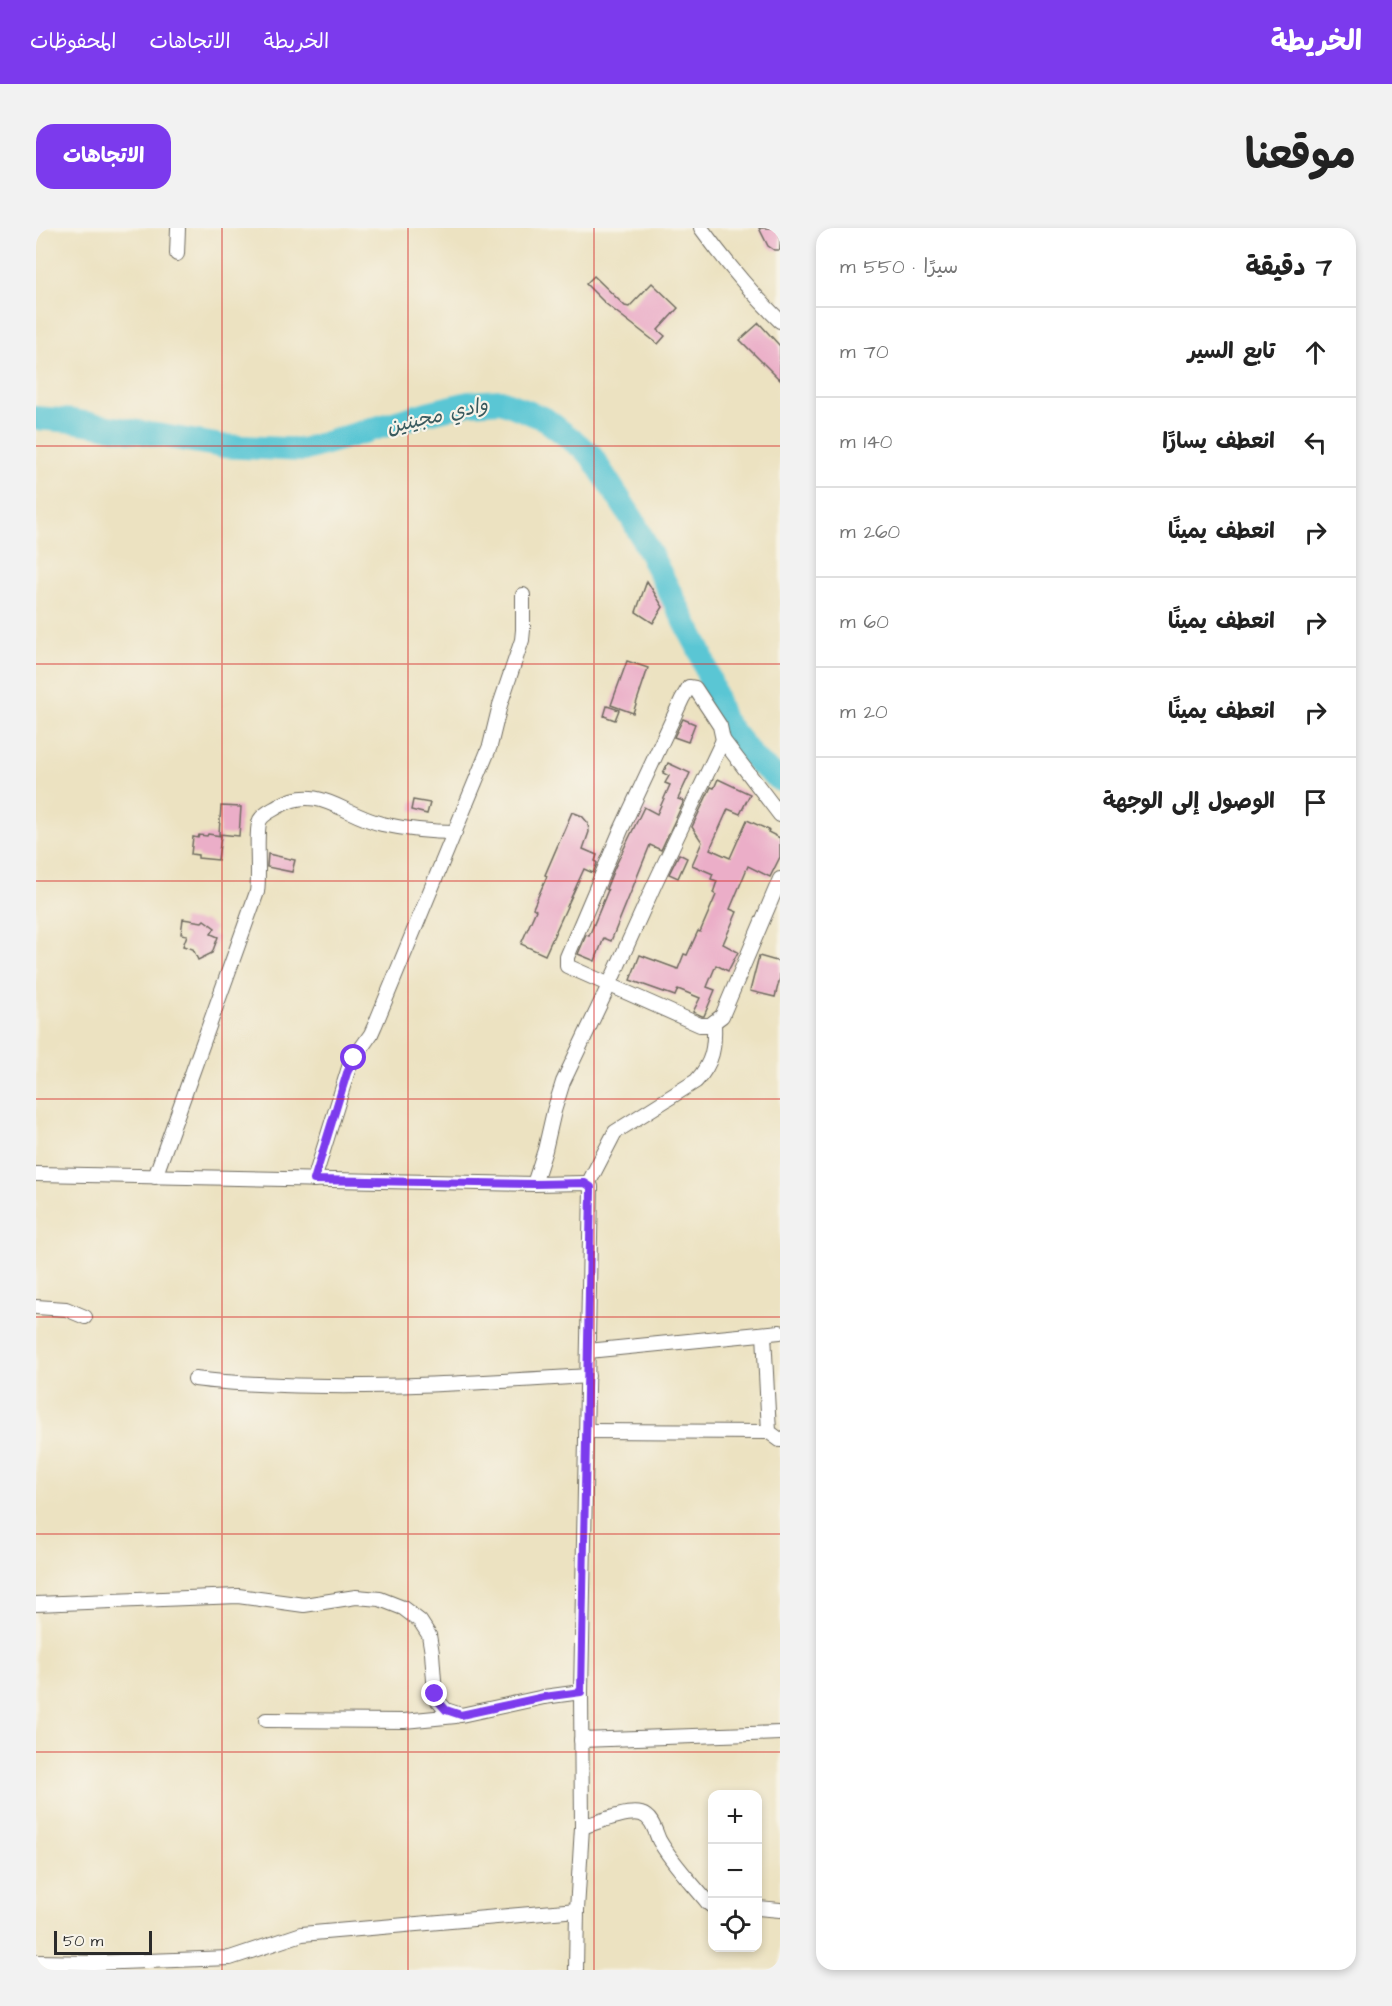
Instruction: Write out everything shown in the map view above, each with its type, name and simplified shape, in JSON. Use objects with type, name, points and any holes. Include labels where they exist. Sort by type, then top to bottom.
[{"type":"street","points":[[177,254],[178,228]]},
{"type":"street","points":[[701,228],[724,260],[780,321]]},
{"type":"street","points":[[314,1180],[350,1064],[371,1035],[490,746],[500,705],[522,640],[523,596]]},
{"type":"street","points":[[780,815],[723,740],[720,726],[695,688],[689,687],[681,699],[621,830],[567,957],[567,966],[700,1025],[710,1025],[722,1016],[780,879]]},
{"type":"street","points":[[534,1184],[563,1082],[723,740]]},
{"type":"street","points":[[155,1178],[257,892],[258,826],[262,817],[290,800],[306,796],[315,797],[379,823],[419,830],[454,832]]},
{"type":"street","points":[[588,1184],[615,1132],[696,1081],[702,1074],[713,1052],[714,1022]]},
{"type":"street","points":[[36,1174],[155,1178],[588,1184]]},
{"type":"street","points":[[576,1970],[582,1827],[581,1692],[591,1191],[588,1184]]},
{"type":"street","points":[[36,1307],[66,1309],[85,1317]]},
{"type":"street","points":[[588,1351],[780,1332]]},
{"type":"street","points":[[587,1431],[774,1436],[764,1335]]},
{"type":"street","points":[[195,1379],[339,1388],[588,1376]]},
{"type":"street","points":[[36,1604],[238,1596],[304,1605],[356,1597],[380,1599],[403,1608],[420,1621],[429,1635],[435,1694],[438,1701],[446,1710],[461,1715]]},
{"type":"street","points":[[266,1720],[404,1721],[461,1715],[544,1697],[581,1692]]},
{"type":"street","points":[[581,1740],[780,1733]]},
{"type":"street","points":[[582,1827],[633,1813],[643,1814],[650,1820],[660,1842],[677,1867],[708,1903]]},
{"type":"street","points":[[762,1908],[780,1910]]},
{"type":"street","points":[[36,1962],[93,1963],[230,1958],[303,1934],[577,1910]]},
{"type":"building","points":[[759,228],[780,228],[780,250],[774,250],[768,246]]},
{"type":"building","points":[[594,276],[625,306],[629,307],[652,283],[678,308],[658,330],[665,336],[658,344],[606,304],[586,284]]},
{"type":"building","points":[[759,323],[780,346],[780,380],[740,340]]},
{"type":"building","points":[[647,581],[663,607],[653,623],[636,612]]},
{"type":"building","points":[[627,661],[648,668],[633,713],[611,705]]},
{"type":"building","points":[[607,706],[619,710],[615,720],[604,716]]},
{"type":"building","points":[[683,719],[695,724],[688,742],[674,737]]},
{"type":"building","points":[[668,763],[690,773],[678,799],[684,801],[661,850],[650,845],[611,941],[604,938],[595,961],[578,954],[586,935],[589,936],[614,869],[644,807],[657,814],[670,785],[665,783],[669,776],[663,773]]},
{"type":"building","points":[[718,779],[750,794],[740,814],[728,809],[710,849],[730,858],[747,820],[780,838],[780,857],[770,877],[748,866],[730,909],[737,912],[723,944],[738,952],[728,971],[716,965],[707,987],[715,990],[702,1016],[693,1012],[700,998],[678,989],[675,996],[630,980],[640,955],[678,969],[684,954],[687,955],[698,931],[700,932],[716,895],[713,893],[717,881],[711,879],[713,874],[692,865],[702,842],[692,827],[711,787],[714,788]]},
{"type":"building","points":[[413,800],[430,803],[427,814],[411,810]]},
{"type":"building","points":[[221,806],[241,807],[239,836],[219,834]]},
{"type":"building","points":[[572,812],[582,816],[588,823],[589,832],[583,849],[597,855],[595,861],[597,863],[593,873],[584,869],[545,955],[521,944],[536,910],[533,908],[547,876],[545,875]]},
{"type":"building","points":[[208,834],[221,836],[218,860],[198,858],[198,855],[191,854],[193,837],[198,838],[199,835],[207,836]]},
{"type":"building","points":[[268,854],[295,860],[292,872],[267,867]]},
{"type":"building","points":[[679,854],[687,858],[678,878],[669,874]]},
{"type":"building","points":[[183,919],[202,922],[204,920],[215,928],[211,934],[218,937],[212,953],[198,960],[193,949],[183,946],[187,935],[181,934]]},
{"type":"building","points":[[759,956],[780,962],[780,978],[775,997],[750,991]]},
{"type":"waterway","name":"وادي مجينين","points":[[36,418],[73,421],[222,446],[303,450],[427,413],[469,403],[501,401],[545,419],[590,454],[633,520],[700,651],[723,720],[756,761],[780,780]]},
{"type":"route","points":[[354,1058],[347,1073],[314,1180],[585,1183],[591,1187],[581,1692],[563,1693],[461,1715],[452,1713],[441,1706],[435,1694]]}]
